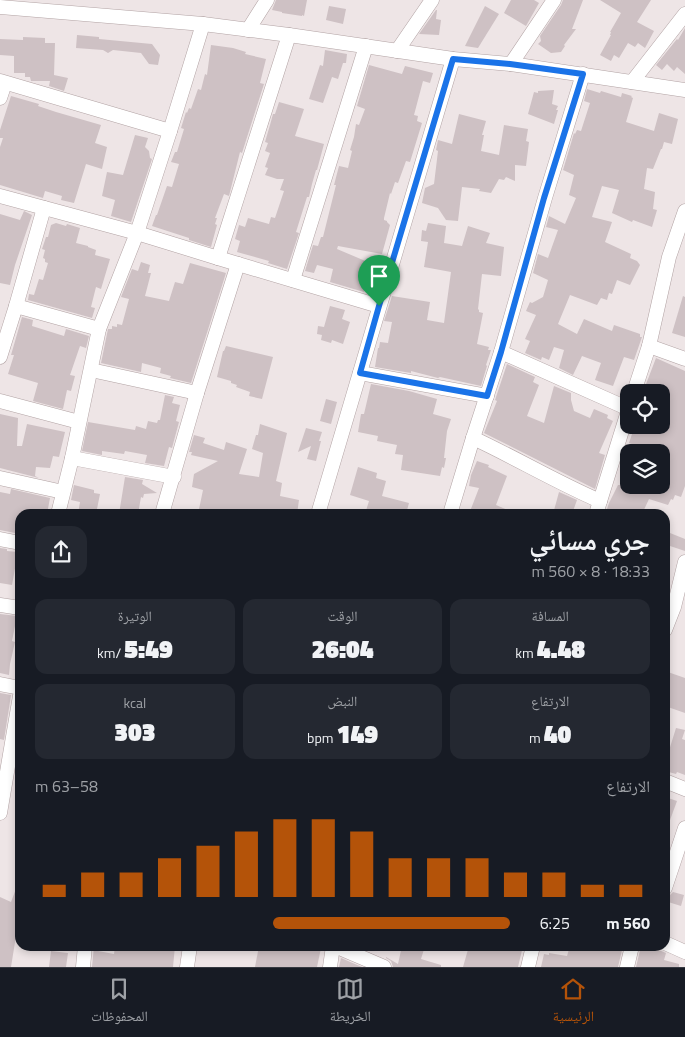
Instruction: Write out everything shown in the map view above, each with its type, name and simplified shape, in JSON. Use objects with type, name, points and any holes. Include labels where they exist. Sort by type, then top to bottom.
[{"type":"street","points":[[248,30],[267,0]]},
{"type":"street","points":[[397,51],[432,0]]},
{"type":"street","points":[[510,64],[554,0]]},
{"type":"street","points":[[5,5],[60,6],[289,35],[453,59],[510,64],[685,90]]},
{"type":"street","points":[[632,82],[685,14]]},
{"type":"street","points":[[59,509],[72,458],[99,329],[137,233],[203,24]]},
{"type":"street","points":[[218,258],[289,35]]},
{"type":"street","points":[[293,280],[366,46]]},
{"type":"street","points":[[319,509],[453,59]]},
{"type":"street","points":[[452,509],[501,352],[544,198],[583,74]]},
{"type":"street","points":[[0,98],[2,82],[170,131]]},
{"type":"street","points":[[0,196],[137,233],[379,306]]},
{"type":"street","points":[[0,357],[4,332],[16,306],[44,208]]},
{"type":"street","points":[[637,384],[649,346],[669,257],[685,211]]},
{"type":"street","points":[[164,509],[197,393],[238,264]]},
{"type":"street","points":[[16,306],[99,329]]},
{"type":"street","points":[[649,346],[685,359]]},
{"type":"street","points":[[501,352],[620,405]]},
{"type":"street","points":[[90,370],[197,393]]},
{"type":"street","points":[[360,373],[487,396]]},
{"type":"street","points":[[0,401],[79,422]]},
{"type":"street","points":[[473,438],[569,488],[598,508],[621,434]]},
{"type":"street","points":[[72,458],[174,477]]},
{"type":"street","points":[[0,478],[63,492]]},
{"type":"street","points":[[0,539],[15,542]]},
{"type":"street","points":[[670,618],[685,562]]},
{"type":"street","points":[[0,605],[15,607]]},
{"type":"street","points":[[0,684],[15,687]]},
{"type":"street","points":[[0,813],[15,726]]},
{"type":"street","points":[[670,783],[685,789]]},
{"type":"street","points":[[670,873],[685,828]]},
{"type":"street","points":[[670,945],[685,952]]},
{"type":"street","points":[[83,967],[85,951]]},
{"type":"street","points":[[187,967],[189,951]]},
{"type":"street","points":[[330,967],[333,951]]},
{"type":"street","points":[[346,951],[384,967]]},
{"type":"street","points":[[528,967],[532,951]]},
{"type":"street","points":[[627,967],[631,951]]},
{"type":"building","points":[[276,0],[307,0],[304,16],[272,10]]},
{"type":"building","points":[[511,0],[534,0],[539,3],[526,26],[504,13]]},
{"type":"building","points":[[563,0],[583,0],[572,29],[576,29],[561,52],[551,53],[538,44],[541,41],[540,36]]},
{"type":"building","points":[[600,0],[651,0],[637,22],[654,31],[645,48],[638,43],[635,47],[628,43],[619,58],[614,55],[611,61],[600,55],[621,13]]},
{"type":"building","points":[[329,6],[346,9],[343,24],[326,20]]},
{"type":"building","points":[[485,6],[499,14],[478,48],[465,46]]},
{"type":"building","points":[[436,10],[436,19],[441,20],[439,35],[419,34]]},
{"type":"building","points":[[685,28],[685,74],[677,67],[674,71],[667,64],[662,70],[656,65],[678,40]]},
{"type":"building","points":[[77,35],[152,44],[160,55],[158,65],[149,64],[141,53],[113,50],[108,53],[103,50],[76,48]]},
{"type":"building","points":[[23,37],[45,38],[45,43],[55,43],[54,75],[68,78],[64,91],[49,86],[50,81],[31,81],[30,77],[25,77],[25,73],[14,73],[14,56],[0,55],[0,39],[23,40]]},
{"type":"building","points":[[211,45],[233,48],[246,52],[245,54],[266,59],[260,83],[264,84],[242,153],[240,152],[229,196],[224,194],[215,218],[217,218],[215,224],[217,225],[211,247],[152,226],[167,186],[172,187],[179,164],[171,162],[175,152],[177,152],[184,129],[181,128],[186,112],[189,108],[191,109],[198,89],[201,90],[205,74],[207,75]]},
{"type":"building","points":[[325,50],[347,54],[346,63],[343,63],[338,79],[332,77],[323,103],[309,99],[320,65],[323,66]]},
{"type":"building","points":[[369,65],[402,74],[405,66],[433,73],[430,83],[423,81],[414,115],[418,116],[417,121],[422,123],[410,162],[406,161],[398,183],[395,182],[390,193],[384,220],[390,225],[382,254],[338,246],[337,249],[382,268],[379,276],[370,274],[364,292],[330,282],[333,269],[317,265],[314,273],[305,271],[313,245],[318,246],[321,237],[323,237],[339,166],[348,168],[356,124],[359,125],[365,109],[357,106]]},
{"type":"building","points":[[587,89],[621,97],[622,93],[632,96],[626,122],[654,131],[659,113],[678,119],[672,144],[664,142],[653,169],[647,168],[644,189],[655,192],[653,209],[657,210],[652,227],[633,220],[632,222],[612,213],[619,190],[602,186],[592,217],[612,222],[605,242],[631,254],[630,258],[637,261],[640,265],[630,285],[617,280],[612,294],[609,293],[607,300],[601,298],[597,305],[570,295],[558,324],[577,334],[584,319],[612,331],[614,325],[640,334],[640,337],[642,337],[634,360],[624,357],[613,386],[595,380],[601,363],[582,356],[573,375],[559,368],[564,350],[554,347],[549,360],[542,357],[541,360],[525,353],[530,341],[525,339],[536,315],[526,311],[530,302],[532,303],[543,297],[548,280],[533,273],[538,254],[548,258],[558,230],[546,227],[549,216],[565,224],[576,198],[569,195],[574,175],[563,170],[574,133],[577,130],[581,131],[590,103],[584,101]]},
{"type":"building","points":[[554,90],[552,104],[558,106],[556,110],[558,110],[554,124],[528,114],[534,92]]},
{"type":"building","points":[[11,96],[101,125],[95,143],[107,147],[102,169],[86,164],[74,203],[61,200],[62,196],[45,191],[43,198],[0,185],[0,147],[3,138],[0,138],[0,130]]},
{"type":"building","points":[[279,102],[304,109],[295,136],[324,144],[309,197],[307,197],[296,232],[299,233],[287,269],[268,263],[269,261],[237,252],[240,241],[235,239],[239,225],[245,227],[248,218],[269,224],[271,217],[275,218],[284,191],[280,190],[284,179],[265,175],[268,168],[265,167],[270,153],[265,151],[268,143],[265,142],[273,114],[275,114]]},
{"type":"building","points":[[459,114],[486,121],[482,135],[484,135],[481,151],[499,155],[504,125],[528,129],[526,141],[529,142],[526,166],[515,165],[515,181],[506,177],[504,180],[499,179],[491,193],[479,191],[480,189],[462,187],[458,221],[446,220],[438,208],[422,203],[425,188],[434,184],[438,140],[452,144]]},
{"type":"building","points":[[135,135],[148,138],[145,147],[152,159],[131,222],[111,216],[115,200],[102,196],[107,172],[123,175]]},
{"type":"building","points":[[24,211],[32,215],[10,285],[0,283],[0,214],[20,220]]},
{"type":"building","points":[[56,223],[80,228],[76,243],[96,250],[95,255],[110,259],[101,289],[96,287],[91,307],[95,308],[92,318],[28,300],[29,294],[34,295],[39,279],[43,280],[48,263],[43,258],[45,250],[42,249],[51,225]]},
{"type":"building","points":[[428,223],[446,226],[444,243],[462,246],[468,226],[490,233],[486,243],[504,247],[501,276],[482,274],[478,309],[479,312],[483,313],[477,344],[489,347],[488,350],[491,350],[481,386],[411,371],[411,373],[375,367],[380,342],[388,343],[392,322],[384,321],[392,296],[430,302],[427,320],[444,323],[451,272],[424,267],[428,242],[421,241],[422,230],[426,231]]},
{"type":"building","points":[[141,262],[150,265],[148,273],[151,273],[145,296],[169,301],[175,282],[183,284],[190,263],[226,273],[191,383],[170,378],[171,376],[160,373],[161,368],[142,363],[141,372],[101,363],[108,329],[112,329],[112,326],[117,327],[117,324],[122,325],[129,299],[121,297],[132,269],[138,271]]},
{"type":"building","points":[[683,296],[685,297],[685,337],[672,333]]},
{"type":"building","points":[[330,306],[345,310],[342,319],[350,322],[343,344],[332,340],[331,343],[321,340],[322,335],[317,334],[318,326],[324,327]]},
{"type":"building","points":[[22,317],[33,320],[32,326],[64,336],[66,329],[89,336],[86,348],[80,346],[70,375],[75,376],[71,391],[67,390],[63,409],[33,401],[38,383],[8,374],[14,355],[11,355]]},
{"type":"building","points":[[226,346],[273,357],[262,399],[249,396],[250,392],[236,387],[237,385],[231,383],[231,381],[217,377]]},
{"type":"building","points":[[656,358],[685,371],[685,486],[681,497],[675,495],[668,505],[649,499],[644,509],[607,509],[618,485],[620,485],[620,494],[670,494],[670,444],[629,443],[632,434],[670,434],[670,384],[646,384]]},
{"type":"building","points":[[507,364],[535,377],[533,382],[539,385],[527,416],[544,423],[554,386],[571,393],[574,411],[590,418],[594,409],[608,415],[607,418],[613,421],[599,453],[605,455],[595,489],[484,433],[497,401],[495,400]]},
{"type":"building","points":[[371,384],[409,391],[437,399],[433,414],[451,419],[447,431],[444,458],[446,458],[440,476],[401,470],[403,455],[395,454],[397,445],[377,441],[378,436],[358,432],[361,414],[364,414]]},
{"type":"building","points":[[165,395],[174,397],[172,403],[180,405],[176,421],[179,422],[172,448],[169,447],[164,466],[145,463],[147,455],[125,451],[124,454],[102,451],[102,455],[82,451],[88,422],[135,430],[136,426],[146,429],[148,421],[157,423],[160,420]]},
{"type":"building","points":[[326,399],[337,402],[331,424],[320,421]]},
{"type":"building","points":[[0,414],[18,418],[17,446],[22,446],[27,424],[65,432],[59,457],[53,456],[50,468],[36,467],[35,476],[39,478],[0,468]]},
{"type":"building","points":[[260,424],[287,433],[276,481],[282,483],[280,496],[299,500],[298,509],[199,509],[203,490],[192,487],[194,474],[218,461],[191,455],[192,452],[189,452],[194,435],[205,438],[203,443],[224,450],[226,442],[247,449],[239,474],[259,477],[263,453],[252,449],[256,435],[258,435]]},
{"type":"building","points":[[306,428],[322,432],[316,461],[307,459],[311,446],[298,452]]},
{"type":"building","points":[[477,461],[489,465],[488,467],[507,476],[496,505],[505,509],[471,509],[479,488],[469,486]]},
{"type":"building","points":[[358,467],[377,473],[376,478],[386,481],[382,496],[409,503],[407,509],[367,509],[369,501],[350,495]]},
{"type":"building","points":[[125,477],[143,480],[142,484],[157,493],[144,494],[143,498],[141,497],[139,509],[120,509]]},
{"type":"building","points":[[74,485],[94,490],[94,493],[100,494],[97,509],[79,509],[80,502],[71,500]]},
{"type":"building","points":[[11,489],[50,498],[48,509],[15,509],[15,533],[0,530],[0,492],[10,494]]},
{"type":"building","points":[[559,492],[577,500],[574,509],[554,509]]},
{"type":"building","points":[[670,533],[685,539],[685,551],[670,546]]},
{"type":"building","points":[[0,548],[15,552],[15,568],[12,585],[0,583]]},
{"type":"building","points":[[0,614],[15,616],[12,641],[15,642],[9,675],[0,673]]},
{"type":"building","points":[[670,673],[685,678],[685,713],[670,708]]},
{"type":"building","points":[[0,693],[11,695],[4,740],[0,739]]},
{"type":"building","points":[[676,728],[685,730],[682,739],[685,740],[685,775],[677,772],[676,774],[670,772],[670,747]]},
{"type":"building","points":[[670,799],[677,801],[670,820]]},
{"type":"building","points":[[15,892],[15,942],[11,967],[0,967],[0,897],[11,902]]},
{"type":"building","points":[[673,892],[684,895],[681,906],[670,903],[670,895]]},
{"type":"building","points":[[51,951],[68,953],[66,967],[49,967]]},
{"type":"building","points":[[94,951],[114,954],[114,951],[175,951],[173,967],[92,967]]},
{"type":"building","points":[[258,951],[320,951],[317,967],[255,967]]},
{"type":"building","points":[[401,951],[423,951],[421,959],[441,965],[441,967],[393,967],[391,961],[386,957],[398,964]]},
{"type":"building","points":[[468,951],[522,951],[518,967],[463,967]]},
{"type":"building","points":[[568,951],[622,951],[618,967],[541,967],[544,954],[567,956]]},
{"type":"building","points":[[640,951],[661,951],[666,953],[664,960],[679,964],[679,967],[636,967]]},
{"type":"building","points":[[341,958],[362,967],[339,967]]},
{"type":"route","points":[[453,59],[510,64],[583,74],[544,198],[487,396],[360,373],[379,306],[453,59]]}]
